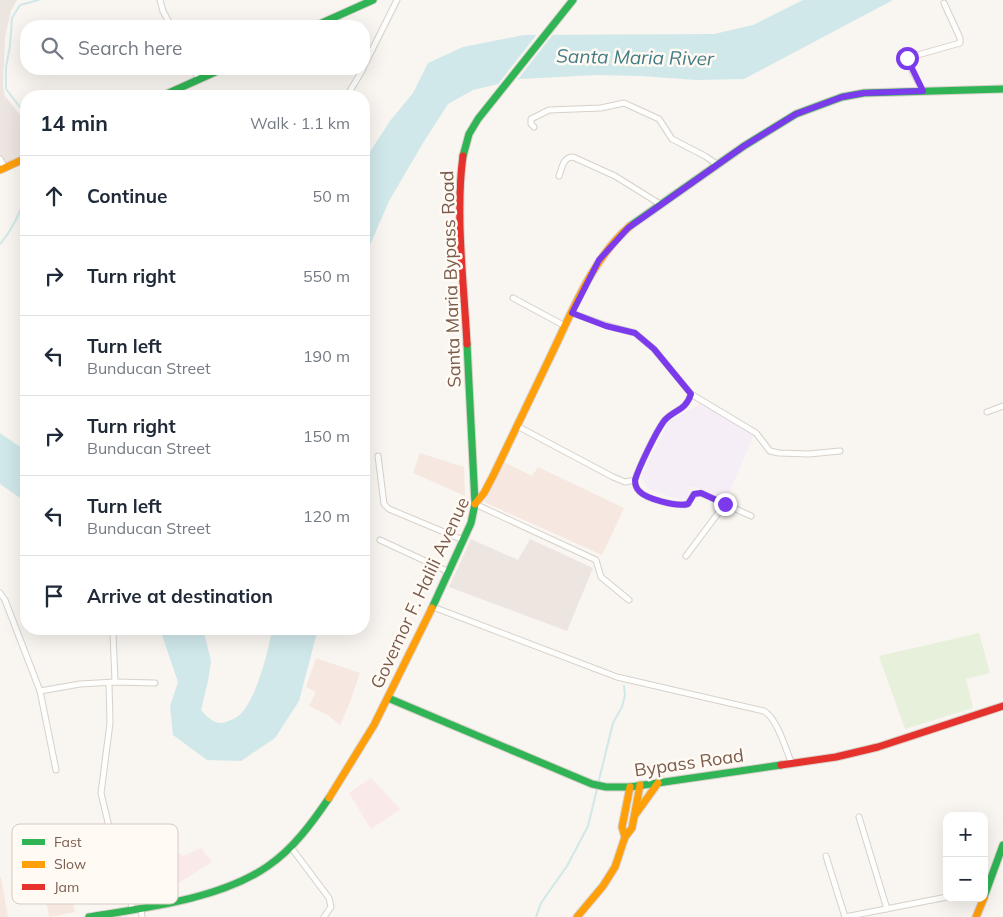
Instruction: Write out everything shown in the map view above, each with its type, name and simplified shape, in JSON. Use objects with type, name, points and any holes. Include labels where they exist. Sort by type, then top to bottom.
[{"type":"main road","points":[[328,20],[372,0]]},
{"type":"main road","name":"Santa Maria Bypass Road","points":[[475,504],[461,237],[460,180],[463,157],[469,134],[478,118],[573,0]]},
{"type":"main road","points":[[175,90],[208,75]]},
{"type":"main road","name":"Governor F. Halili Avenue","points":[[178,899],[232,887],[259,873],[290,846],[311,822],[352,762],[388,698],[433,607],[471,523],[475,504],[484,493],[564,326],[599,260],[628,228],[660,204],[796,114],[822,104],[842,97],[864,93],[1003,89]]},
{"type":"main road","points":[[2,169],[20,161]]},
{"type":"main road","name":"Bypass Road","points":[[388,698],[600,787],[630,787],[836,757],[878,747],[1003,706]]},
{"type":"main road","points":[[635,815],[658,782]]},
{"type":"main road","points":[[577,917],[607,880],[615,866],[624,837],[632,828],[640,785]]},
{"type":"main road","points":[[624,837],[622,827],[630,787]]},
{"type":"main road","points":[[988,884],[1003,846]]},
{"type":"main road","points":[[976,917],[982,902]]},
{"type":"main road","name":"Governor F. Halili Avenue","points":[[89,917],[158,904]]},
{"type":"street","points":[[160,0],[168,20]]},
{"type":"street","points":[[370,54],[397,0]]},
{"type":"street","points":[[923,91],[907,58],[960,43],[960,38],[944,3]]},
{"type":"street","points":[[197,75],[199,79]]},
{"type":"street","points":[[350,90],[359,75]]},
{"type":"street","points":[[534,127],[531,124],[531,119],[549,110],[601,108],[624,104],[659,119],[672,139],[718,165]]},
{"type":"street","points":[[559,176],[565,160],[573,157],[615,176],[660,204]]},
{"type":"street","points":[[0,159],[2,169]]},
{"type":"street","points":[[513,298],[564,326]]},
{"type":"street","points":[[572,313],[606,326],[635,333],[654,349],[691,394],[756,433],[770,451],[809,454],[840,451]]},
{"type":"street","points":[[691,394],[688,404],[663,422],[635,480],[636,488],[640,493],[668,503],[682,505],[688,504],[694,494],[698,492],[751,516]]},
{"type":"street","points":[[987,412],[1003,406]]},
{"type":"street","points":[[517,426],[613,477],[626,482],[635,480]]},
{"type":"street","points":[[378,456],[384,504],[390,509],[463,540]]},
{"type":"street","points":[[475,504],[596,560],[601,578],[629,600]]},
{"type":"street","points":[[686,556],[725,504]]},
{"type":"street","points":[[380,540],[448,572]]},
{"type":"street","points":[[0,593],[5,600],[40,691],[56,770]]},
{"type":"street","points":[[433,607],[616,678],[764,711],[770,714],[792,764]]},
{"type":"street","points":[[113,635],[115,682]]},
{"type":"street","points":[[40,691],[80,684],[109,684],[115,682],[156,683]]},
{"type":"street","points":[[108,824],[101,793],[110,723],[109,684]]},
{"type":"street","points":[[859,817],[887,908]]},
{"type":"street","points":[[290,846],[329,898],[331,907],[324,917]]},
{"type":"street","points":[[826,856],[845,917],[943,898]]},
{"type":"street","points":[[131,904],[133,910]]},
{"type":"street","points":[[141,908],[142,917]]},
{"type":"shaded area","points":[[0,0],[17,0],[11,11],[5,37],[3,87],[5,96],[20,115],[20,158],[0,167]]},
{"type":"shaded area","points":[[702,403],[755,433],[726,500],[695,487],[691,487],[686,502],[648,489],[641,476],[669,421]]},
{"type":"shaded area","points":[[420,453],[464,467],[465,496],[413,473]]},
{"type":"shaded area","points":[[504,462],[532,476],[538,467],[624,508],[602,555],[484,502]]},
{"type":"shaded area","points":[[471,539],[518,560],[530,539],[593,568],[567,631],[449,587]]},
{"type":"shaded area","points":[[316,658],[360,673],[340,725],[328,715],[309,706],[316,692],[306,687]]},
{"type":"shaded area","points":[[371,778],[400,809],[371,829],[349,793]]},
{"type":"shaded area","points":[[201,848],[212,862],[178,883],[178,854],[183,856]]},
{"type":"shaded area","points":[[1,877],[8,917],[0,917]]},
{"type":"shaded area","points":[[47,904],[73,904],[75,912],[49,917]]},
{"type":"green space","points":[[979,633],[990,673],[966,679],[973,708],[905,729],[879,656]]},
{"type":"water","name":"Santa Maria River","points":[[803,0],[893,0],[744,79],[697,80],[596,75],[520,79],[473,90],[448,104],[389,201],[370,245],[370,152],[390,121],[413,93],[428,63],[463,47],[524,35],[714,34],[753,25]]},
{"type":"water","points":[[0,433],[20,447],[20,498],[0,484]]},
{"type":"water","points":[[162,635],[204,635],[211,661],[201,710],[212,720],[219,723],[226,722],[244,711],[250,701],[260,676],[271,635],[316,635],[299,701],[275,738],[241,761],[207,760],[173,735],[170,706],[178,682]]},
{"type":"pier","points":[[538,33],[554,33],[515,83],[495,88]]},
{"type":"waterway","points":[[20,107],[6,89],[6,67],[12,18],[20,5],[39,0]]},
{"type":"waterway","points":[[0,244],[9,232],[20,211]]},
{"type":"waterway","points":[[598,784],[613,723],[622,707],[625,695],[624,686]]},
{"type":"waterway","points":[[536,917],[541,903],[567,866],[588,826],[597,789]]},
{"type":"traffic: fast","points":[[328,20],[373,0]]},
{"type":"traffic: fast","points":[[463,156],[469,134],[478,119],[573,0]]},
{"type":"traffic: fast","points":[[175,90],[209,75]]},
{"type":"traffic: fast","points":[[630,226],[744,146],[796,114],[842,97],[864,93],[1003,89]]},
{"type":"traffic: fast","points":[[432,608],[471,523],[475,504],[467,344]]},
{"type":"traffic: fast","points":[[388,698],[592,784],[606,787],[630,787],[781,765]]},
{"type":"traffic: fast","points":[[178,901],[228,887],[268,866],[294,844],[329,798]]},
{"type":"traffic: fast","points":[[988,886],[1003,845]]},
{"type":"traffic: fast","points":[[89,917],[166,904]]},
{"type":"traffic: slow","points":[[0,170],[20,161]]},
{"type":"traffic: slow","points":[[475,504],[484,493],[493,476],[586,283],[606,252],[630,226]]},
{"type":"traffic: slow","points":[[329,798],[374,725],[432,608]]},
{"type":"traffic: slow","points":[[635,815],[658,783]]},
{"type":"traffic: slow","points":[[577,917],[603,886],[615,867],[625,837],[632,828],[640,785]]},
{"type":"traffic: slow","points":[[625,837],[622,827],[630,787]]},
{"type":"traffic: slow","points":[[976,917],[982,902]]},
{"type":"traffic: jam","points":[[463,156],[460,225],[467,344]]},
{"type":"traffic: jam","points":[[781,765],[836,757],[878,747],[1003,706]]},
{"type":"route","points":[[725,504],[698,492],[694,494],[688,504],[682,505],[668,503],[640,493],[636,488],[635,480],[659,430],[666,419],[688,404],[691,394],[654,349],[635,333],[606,326],[572,313],[599,260],[628,228],[744,146],[796,114],[842,97],[883,91],[923,91],[907,58]]}]
